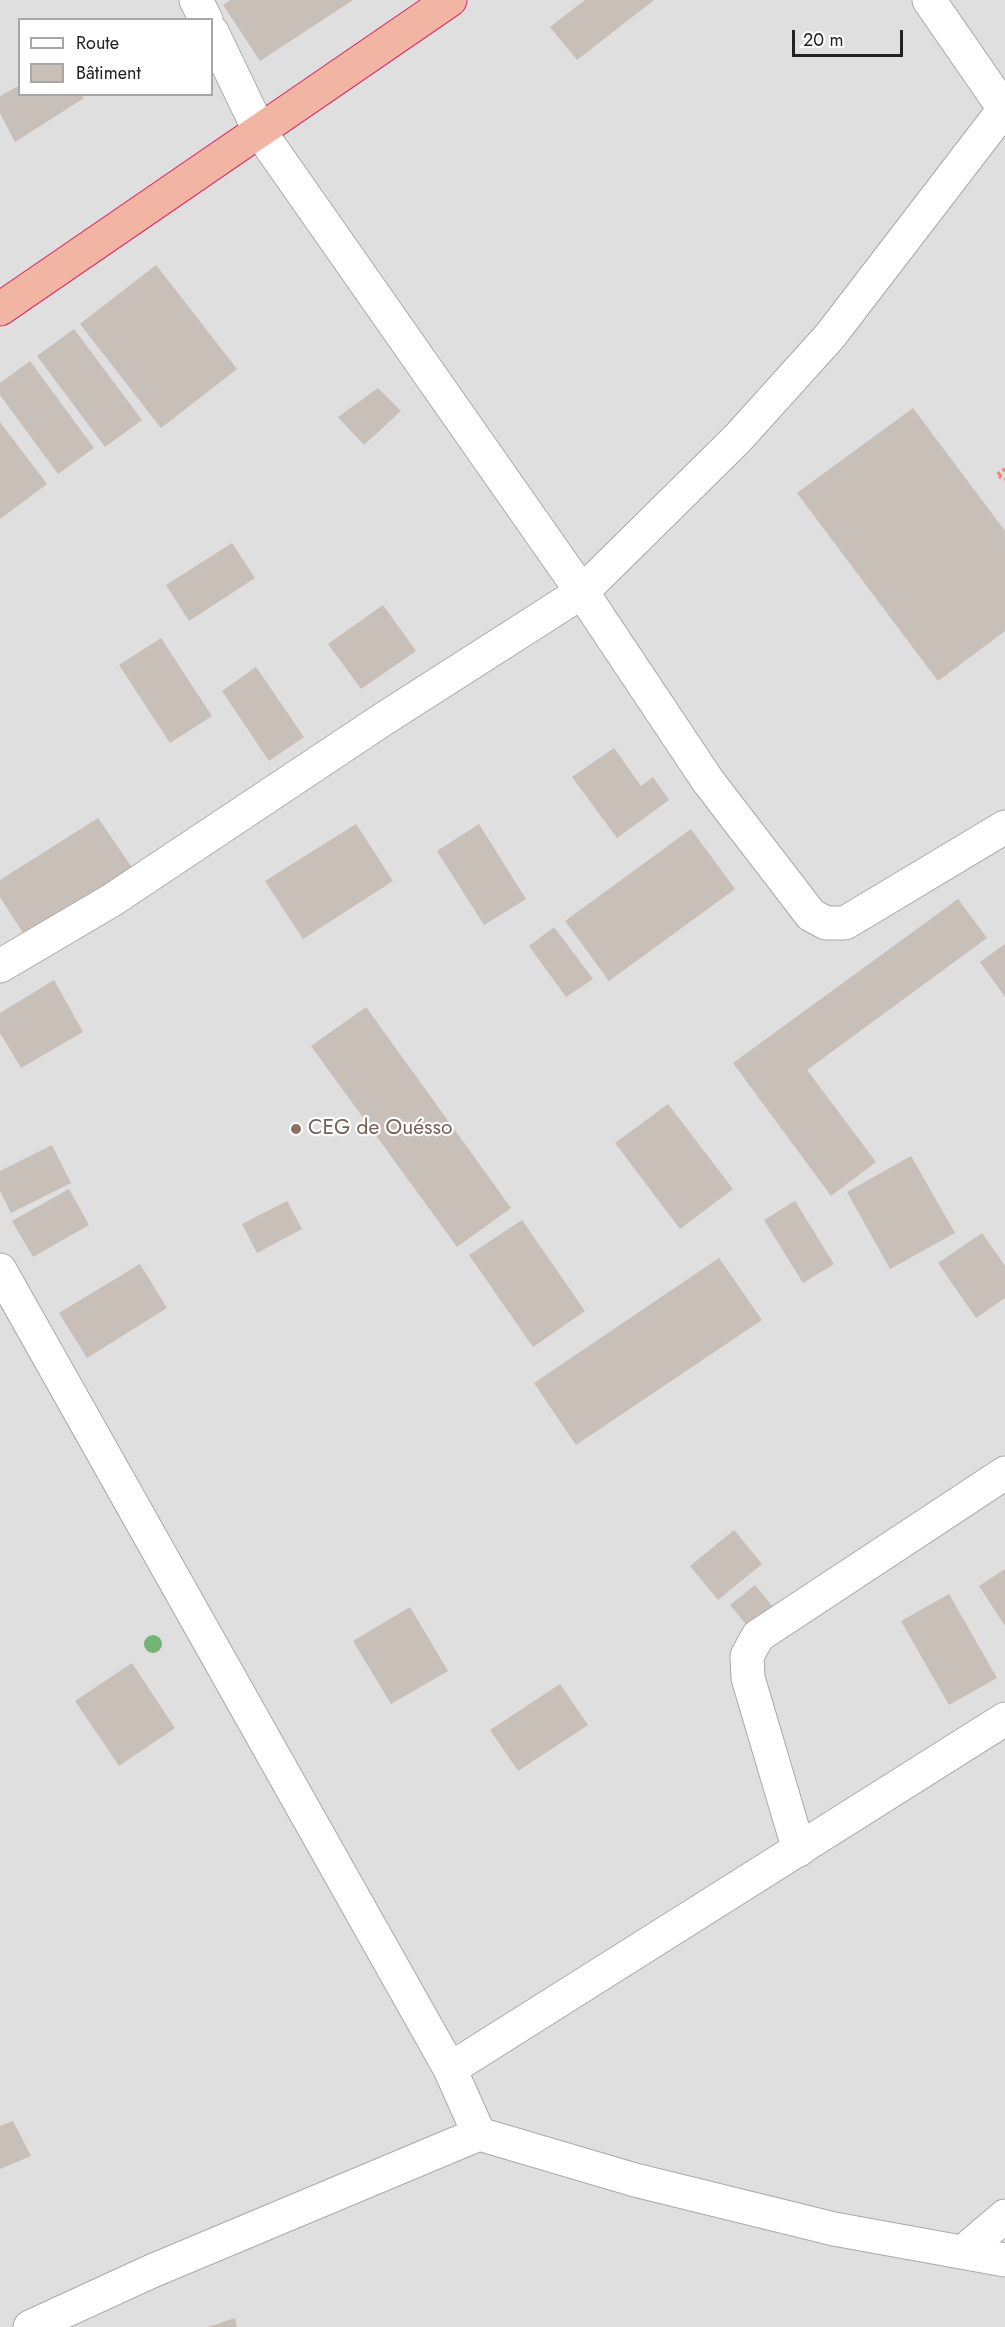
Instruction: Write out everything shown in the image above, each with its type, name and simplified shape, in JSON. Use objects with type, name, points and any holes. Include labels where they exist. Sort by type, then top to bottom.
[{"type":"highway","points":[[0,309],[450,0]]},
{"type":"street","points":[[196,0],[205,18]]},
{"type":"street","points":[[0,966],[112,900],[385,718],[582,592],[738,438],[830,336],[1005,109],[929,0]]},
{"type":"street","points":[[213,34],[260,132],[582,592],[708,781],[811,915],[826,923],[845,922],[1005,827]]},
{"type":"street","points":[[0,1270],[450,2069],[479,2134]]},
{"type":"street","points":[[799,1850],[748,1678],[747,1656],[758,1636],[1005,1473]]},
{"type":"street","points":[[450,2069],[1005,1719]]},
{"type":"street","points":[[30,2327],[152,2271],[479,2134],[635,2180],[834,2229],[1005,2260]]},
{"type":"street","points":[[964,2251],[1005,2216]]},
{"type":"path","points":[[1005,469],[997,475],[1005,478]]},
{"type":"shaded area","points":[[0,0],[1005,0],[1005,2327],[0,2327]]},
{"type":"building","points":[[230,0],[353,0],[260,61],[223,5]]},
{"type":"building","points":[[585,0],[654,0],[577,60],[550,27]]},
{"type":"building","points":[[18,86],[18,96],[82,96],[84,98],[15,142],[0,113],[0,96]]},
{"type":"building","points":[[156,265],[237,369],[161,428],[80,324]]},
{"type":"building","points":[[74,329],[142,420],[105,447],[37,356]]},
{"type":"building","points":[[30,361],[94,448],[58,474],[0,395],[0,383]]},
{"type":"building","points":[[378,388],[401,411],[364,445],[338,417]]},
{"type":"building","points":[[913,408],[1005,531],[1005,631],[938,681],[797,493]]},
{"type":"building","points":[[0,422],[47,484],[0,519]]},
{"type":"building","points":[[232,543],[255,578],[189,621],[166,585]]},
{"type":"building","points":[[383,605],[416,651],[361,689],[328,644]]},
{"type":"building","points":[[161,638],[212,716],[170,743],[119,665]]},
{"type":"building","points":[[256,667],[304,737],[269,761],[222,691]]},
{"type":"building","points":[[614,748],[641,786],[653,777],[669,800],[617,838],[572,777]]},
{"type":"building","points":[[98,818],[138,876],[30,944],[0,897],[0,880]]},
{"type":"building","points":[[356,824],[393,881],[303,939],[265,881]]},
{"type":"building","points":[[479,824],[526,899],[484,925],[437,851]]},
{"type":"building","points":[[691,829],[735,889],[609,981],[565,921]]},
{"type":"building","points":[[958,899],[987,938],[807,1070],[876,1162],[831,1196],[733,1063]]},
{"type":"building","points":[[554,927],[593,979],[566,997],[529,946]]},
{"type":"building","points":[[1005,944],[1005,997],[980,962]]},
{"type":"building","points":[[54,980],[83,1032],[21,1068],[0,1033],[0,1013]]},
{"type":"building","points":[[366,1007],[511,1208],[457,1247],[311,1046]]},
{"type":"building","points":[[668,1104],[733,1189],[680,1229],[615,1143]]},
{"type":"building","points":[[52,1145],[71,1183],[11,1213],[0,1191],[0,1171]]},
{"type":"building","points":[[911,1156],[955,1233],[890,1269],[847,1192]]},
{"type":"building","points":[[69,1189],[89,1225],[33,1257],[12,1221]]},
{"type":"building","points":[[287,1201],[302,1229],[257,1253],[242,1224]]},
{"type":"building","points":[[795,1201],[834,1264],[803,1283],[764,1220]]},
{"type":"building","points":[[522,1220],[585,1311],[533,1347],[469,1255]]},
{"type":"building","points":[[982,1233],[1005,1266],[1005,1298],[976,1318],[938,1263]]},
{"type":"building","points":[[719,1258],[762,1320],[576,1445],[534,1383]]},
{"type":"building","points":[[140,1264],[167,1308],[87,1358],[59,1313]]},
{"type":"building","points":[[734,1530],[762,1564],[718,1600],[690,1566]]},
{"type":"building","points":[[1005,1569],[1005,1626],[979,1586]]},
{"type":"building","points":[[755,1585],[779,1614],[754,1634],[730,1605]]},
{"type":"building","points":[[949,1594],[997,1678],[949,1705],[901,1621]]},
{"type":"building","points":[[410,1607],[448,1671],[391,1704],[353,1641]]},
{"type":"building","points":[[132,1663],[175,1728],[119,1766],[75,1701]]},
{"type":"building","points":[[560,1684],[588,1725],[518,1771],[490,1730]]},
{"type":"building","points":[[13,2121],[31,2156],[0,2169],[0,2126]]},
{"type":"building","points":[[235,2318],[237,2327],[208,2327]]},
{"type":"place","name":"CEG de Ouésso","points":[[296,1129]]}]
